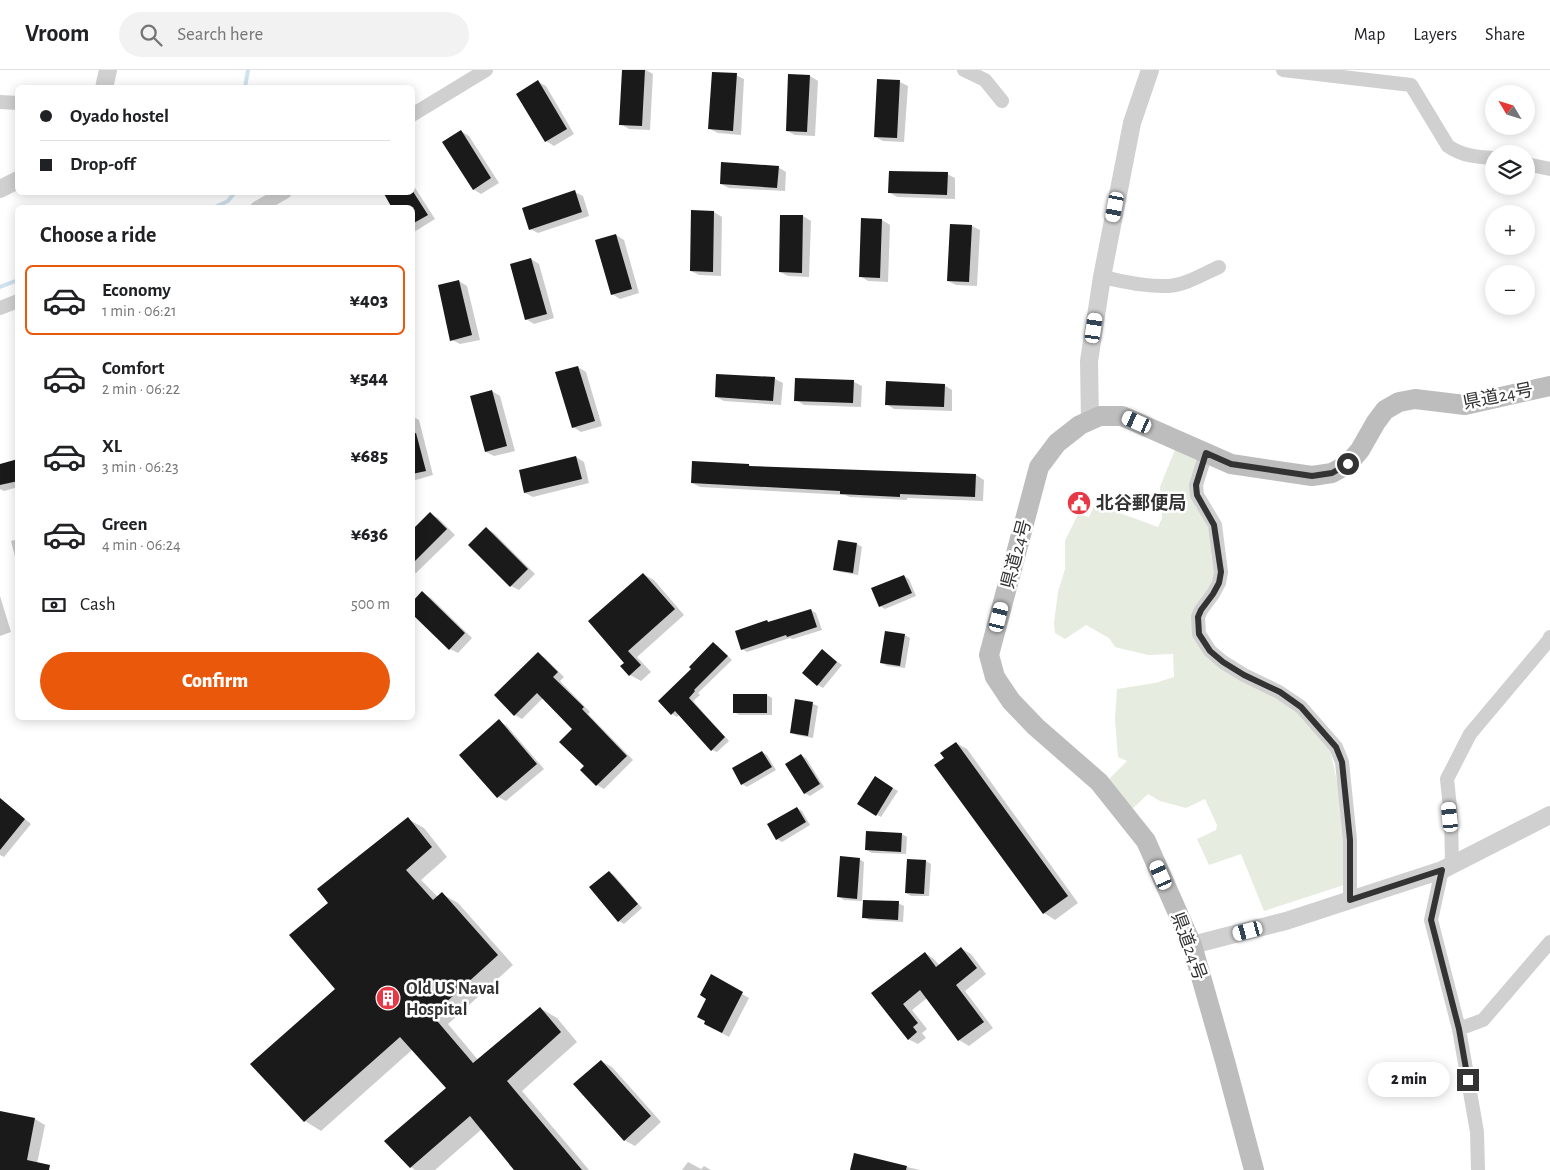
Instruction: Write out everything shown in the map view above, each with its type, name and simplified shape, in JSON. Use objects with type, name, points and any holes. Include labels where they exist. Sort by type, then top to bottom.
[{"type":"main road","name":"県道24号","points":[[1254,1170],[1192,945],[1146,840],[1098,782],[1036,727],[1011,701],[995,677],[989,655],[1039,467],[1057,443],[1080,425],[1100,416],[1122,416],[1231,464],[1312,476],[1332,473],[1348,464],[1360,450],[1385,410],[1399,402],[1415,399],[1465,405],[1550,386]]},
{"type":"street","points":[[105,85],[108,70]]},
{"type":"street","points":[[415,113],[486,70]]},
{"type":"street","points":[[964,70],[985,80],[1002,101]]},
{"type":"street","points":[[1090,421],[1089,361],[1102,277],[1132,123],[1150,70]]},
{"type":"street","points":[[1283,70],[1411,85],[1448,146],[1468,156],[1485,157]]},
{"type":"street","points":[[0,102],[15,103]]},
{"type":"street","points":[[1535,166],[1550,169]]},
{"type":"street","points":[[0,189],[15,182]]},
{"type":"street","points":[[261,205],[280,195]]},
{"type":"street","points":[[1102,277],[1139,285],[1169,286],[1190,281],[1219,267]]},
{"type":"street","points":[[0,308],[15,302]]},
{"type":"street","points":[[1206,453],[1196,485],[1197,495],[1214,525],[1221,572],[1219,583],[1198,617],[1199,634],[1210,651],[1223,662],[1244,675],[1280,692],[1301,707],[1336,747],[1342,762],[1350,840],[1350,900]]},
{"type":"street","points":[[1478,1170],[1477,1132],[1459,1029],[1431,920],[1447,866],[1450,817],[1446,779],[1470,734],[1549,640],[1550,636]]},
{"type":"street","points":[[1192,945],[1286,921],[1447,866],[1550,815]]},
{"type":"street","points":[[1459,1029],[1483,1020],[1550,942]]},
{"type":"shaded area","points":[[1178,442],[1206,454],[1196,481],[1214,525],[1220,565],[1199,616],[1209,649],[1286,697],[1330,749],[1339,791],[1344,841],[1344,885],[1264,911],[1241,854],[1209,865],[1197,839],[1216,830],[1217,825],[1205,799],[1186,808],[1160,801],[1148,794],[1127,814],[1104,784],[1127,761],[1118,757],[1115,720],[1117,689],[1155,683],[1174,677],[1173,654],[1148,655],[1115,647],[1109,638],[1086,625],[1065,639],[1055,633],[1054,623],[1058,592],[1065,569],[1065,541],[1078,514],[1089,517],[1095,504],[1158,527],[1162,518],[1160,487]]},
{"type":"building","points":[[622,70],[645,70],[642,126],[619,125]]},
{"type":"building","points":[[712,72],[737,73],[733,131],[708,129]]},
{"type":"building","points":[[788,74],[810,75],[807,132],[786,131]]},
{"type":"building","points":[[877,79],[900,80],[897,138],[874,137]]},
{"type":"building","points":[[538,80],[567,129],[545,142],[516,94]]},
{"type":"building","points":[[461,130],[491,178],[473,190],[442,142]]},
{"type":"building","points":[[721,162],[779,166],[777,188],[720,184]]},
{"type":"building","points":[[889,171],[948,172],[947,195],[888,193]]},
{"type":"building","points":[[575,190],[582,212],[529,230],[522,208]]},
{"type":"building","points":[[385,195],[415,195],[428,215],[415,222],[415,205],[390,205]]},
{"type":"building","points":[[691,210],[714,211],[713,272],[690,271]]},
{"type":"building","points":[[780,215],[803,215],[802,273],[779,272]]},
{"type":"building","points":[[861,218],[882,219],[880,278],[859,277]]},
{"type":"building","points":[[950,224],[972,225],[969,282],[947,281]]},
{"type":"building","points":[[616,234],[632,289],[611,295],[595,240]]},
{"type":"building","points":[[531,258],[547,314],[525,320],[510,264]]},
{"type":"building","points":[[459,280],[472,335],[450,341],[438,285]]},
{"type":"building","points":[[578,366],[595,421],[572,428],[555,372]]},
{"type":"building","points":[[716,374],[775,377],[773,401],[715,397]]},
{"type":"building","points":[[795,378],[854,380],[853,403],[794,401]]},
{"type":"building","points":[[886,381],[945,384],[944,407],[885,405]]},
{"type":"building","points":[[492,390],[507,446],[485,452],[470,396]]},
{"type":"building","points":[[415,433],[426,471],[415,473]]},
{"type":"building","points":[[576,456],[582,479],[524,493],[519,470]]},
{"type":"building","points":[[15,460],[15,482],[0,485],[0,464]]},
{"type":"building","points":[[692,461],[749,464],[749,466],[976,474],[975,497],[900,494],[900,497],[840,494],[840,491],[691,483]]},
{"type":"building","points":[[430,512],[447,529],[415,561],[415,527]]},
{"type":"building","points":[[486,527],[528,569],[510,587],[468,545]]},
{"type":"building","points":[[838,540],[857,543],[853,573],[833,570]]},
{"type":"building","points":[[643,573],[675,609],[628,651],[641,665],[629,676],[620,666],[624,663],[588,621]]},
{"type":"building","points":[[904,575],[912,593],[879,607],[871,588]]},
{"type":"building","points":[[422,591],[465,633],[449,650],[415,617],[415,599]]},
{"type":"building","points":[[811,609],[817,627],[741,650],[735,631],[767,620],[768,622]]},
{"type":"building","points":[[885,631],[905,634],[900,666],[880,663]]},
{"type":"building","points":[[713,642],[728,656],[694,690],[689,698],[725,737],[711,751],[675,711],[671,715],[658,701],[691,669],[689,667]]},
{"type":"building","points":[[822,649],[837,662],[817,686],[802,673]]},
{"type":"building","points":[[538,652],[558,672],[553,677],[584,707],[582,709],[627,756],[596,786],[580,770],[584,766],[559,742],[572,729],[537,693],[514,716],[494,695]]},
{"type":"building","points":[[733,694],[767,694],[767,713],[733,713]]},
{"type":"building","points":[[795,699],[813,702],[808,736],[790,733]]},
{"type":"building","points":[[499,719],[537,764],[497,798],[459,755]]},
{"type":"building","points":[[956,742],[1068,896],[1043,914],[934,765],[944,758],[940,753]]},
{"type":"building","points":[[762,751],[772,767],[741,785],[732,768]]},
{"type":"building","points":[[801,754],[820,784],[804,794],[785,764]]},
{"type":"building","points":[[875,776],[893,788],[876,816],[857,804]]},
{"type":"building","points":[[0,798],[25,819],[0,850]]},
{"type":"building","points":[[797,807],[806,822],[776,840],[767,824]]},
{"type":"building","name":"Old US Naval Hospital","points":[[408,817],[432,847],[406,870],[433,900],[442,892],[498,955],[432,1015],[473,1063],[540,1007],[561,1032],[507,1081],[582,1170],[514,1170],[470,1116],[410,1168],[384,1141],[446,1088],[400,1037],[304,1122],[250,1064],[335,989],[289,935],[328,903],[317,889]]},
{"type":"building","points":[[866,831],[902,833],[901,852],[865,850]]},
{"type":"building","points":[[840,856],[860,858],[857,899],[837,897]]},
{"type":"building","points":[[907,859],[926,860],[924,894],[905,893]]},
{"type":"building","points":[[609,871],[638,904],[618,922],[589,887]]},
{"type":"building","points":[[863,900],[899,901],[898,920],[862,918]]},
{"type":"building","points":[[961,947],[977,968],[956,985],[984,1022],[958,1041],[920,990],[903,1004],[918,1023],[913,1027],[917,1032],[908,1040],[871,993],[925,952],[936,967]]},
{"type":"building","points":[[711,974],[743,992],[722,1033],[704,1024],[705,1021],[697,1017],[706,999],[700,995]]},
{"type":"building","points":[[601,1060],[651,1116],[624,1141],[573,1084]]},
{"type":"building","points":[[0,1111],[35,1118],[27,1160],[50,1165],[49,1170],[0,1170]]},
{"type":"building","points":[[854,1153],[907,1166],[906,1170],[850,1170]]},
{"type":"waterway","points":[[246,85],[248,70]]},
{"type":"waterway","points":[[219,205],[228,201],[233,195]]},
{"type":"waterway","points":[[0,287],[15,281]]},
{"type":"place","name":"北谷郵便局","points":[[1079,503]]},
{"type":"place","name":"Old US Naval Hospital","points":[[388,998]]},
{"type":"route","points":[[1348,464],[1332,473],[1312,476],[1231,464],[1206,453],[1196,485],[1197,495],[1214,525],[1221,572],[1219,583],[1198,617],[1199,634],[1210,651],[1223,662],[1244,675],[1280,692],[1301,707],[1336,747],[1342,762],[1350,840],[1350,900],[1442,870],[1431,920],[1459,1029],[1468,1080]]}]
